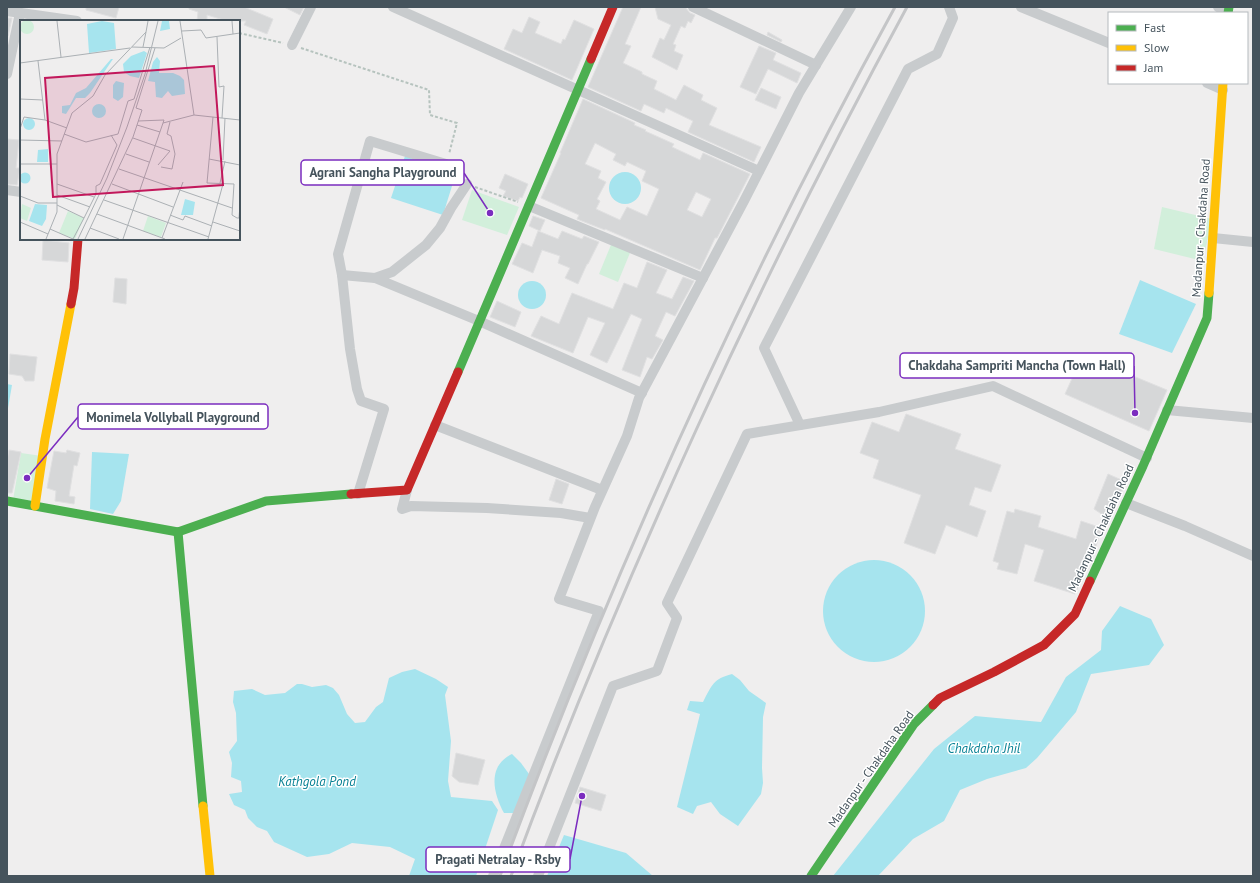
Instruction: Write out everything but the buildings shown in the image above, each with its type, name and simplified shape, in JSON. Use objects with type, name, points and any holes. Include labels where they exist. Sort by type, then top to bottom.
[{"type":"main road","points":[[7,501],[178,532],[266,501],[407,490],[613,7]]},
{"type":"main road","name":"Madanpur - Chakdaha Road","points":[[811,876],[914,724],[940,698],[994,672],[1044,645],[1075,614],[1147,458],[1207,318],[1223,86]]},
{"type":"main road","points":[[35,506],[45,439],[74,288],[78,240]]},
{"type":"main road","points":[[178,532],[210,876]]},
{"type":"street","points":[[292,45],[311,7]]},
{"type":"street","points":[[393,7],[759,171]]},
{"type":"street","points":[[693,7],[816,65]]},
{"type":"street","points":[[493,876],[599,611],[560,599],[590,518],[627,436],[642,393],[799,93],[851,7]]},
{"type":"street","points":[[800,425],[764,348],[908,69],[937,54],[953,18],[949,7]]},
{"type":"street","points":[[1021,7],[1108,43]]},
{"type":"street","points":[[1218,7],[1229,11]]},
{"type":"street","points":[[7,11],[70,20]]},
{"type":"street","points":[[7,74],[20,13]]},
{"type":"street","points":[[1212,84],[1223,86]]},
{"type":"street","points":[[358,494],[384,409],[361,401],[357,389],[350,349],[342,275],[338,254],[370,141],[446,164]]},
{"type":"street","points":[[375,278],[392,272],[426,245],[440,228],[467,184]]},
{"type":"street","points":[[7,190],[20,192]]},
{"type":"street","points":[[529,206],[703,278]]},
{"type":"street","points":[[1213,238],[1253,242]]},
{"type":"street","points":[[342,275],[375,278],[479,321],[642,393]]},
{"type":"street","points":[[538,876],[613,686],[657,671],[677,618],[667,604],[747,434],[879,412],[993,386],[1147,458]]},
{"type":"street","points":[[1167,410],[1253,418]]},
{"type":"street","points":[[435,425],[602,490]]},
{"type":"street","points":[[407,490],[402,509],[411,506],[487,508],[561,513],[590,518]]},
{"type":"street","points":[[1126,503],[1185,526],[1253,556]]},
{"type":"path","points":[[240,33],[292,45],[429,90],[430,115],[457,124],[446,164],[467,184],[529,206]]},
{"type":"green space","points":[[472,190],[519,207],[507,235],[462,220]]},
{"type":"green space","points":[[1162,207],[1212,219],[1203,261],[1154,249]]},
{"type":"green space","points":[[613,240],[632,248],[618,282],[599,274]]},
{"type":"green space","points":[[21,453],[42,456],[33,504],[13,500]]},
{"type":"water","points":[[405,156],[456,173],[443,215],[391,198]]},
{"type":"water","points":[[622,172],[628,172],[637,176],[641,188],[637,200],[628,204],[622,204],[613,200],[609,191],[609,185],[613,176]]},
{"type":"water","points":[[1140,280],[1196,304],[1172,353],[1119,334]]},
{"type":"water","points":[[532,281],[542,285],[546,295],[542,305],[532,309],[522,305],[518,295],[522,285]]},
{"type":"water","points":[[7,384],[12,385],[7,414]]},
{"type":"water","points":[[92,452],[129,454],[121,501],[113,514],[90,509]]},
{"type":"water","points":[[874,560],[893,564],[910,575],[921,592],[925,611],[921,630],[910,647],[893,658],[874,662],[855,658],[838,647],[827,630],[823,611],[827,592],[838,575],[855,564]]},
{"type":"water","name":"Chakdaha Jhil","points":[[1120,606],[1151,619],[1164,645],[1149,665],[1091,674],[1076,712],[1037,758],[1026,768],[987,779],[960,790],[944,821],[913,839],[878,876],[833,876],[934,749],[975,716],[1041,722],[1066,677],[1101,650],[1102,631]]},
{"type":"water","name":"Kathgola Pond","points":[[415,669],[436,679],[448,687],[445,695],[451,741],[448,781],[451,797],[492,801],[498,810],[476,876],[409,876],[415,859],[390,847],[352,843],[329,854],[307,857],[274,842],[267,831],[257,827],[248,818],[245,810],[234,805],[229,794],[242,792],[241,781],[231,777],[232,763],[229,752],[237,741],[236,713],[233,702],[234,691],[252,689],[265,695],[285,693],[297,684],[312,687],[326,685],[333,688],[339,695],[347,714],[355,723],[365,722],[376,707],[383,702],[389,678],[402,672]]},
{"type":"water","points":[[732,674],[740,680],[749,691],[766,703],[763,717],[763,783],[761,794],[738,826],[720,814],[711,802],[697,806],[693,814],[677,807],[700,714],[687,710],[690,701],[703,702],[717,681]]},
{"type":"water","points":[[512,754],[529,774],[514,813],[504,813],[497,797],[494,780],[499,765],[504,759]]},
{"type":"water","points":[[564,835],[626,853],[653,876],[547,876]]},
{"type":"railway","points":[[500,876],[542,765],[587,654],[633,544],[682,434],[732,325],[785,218],[895,7]]},
{"type":"railway","points":[[511,876],[554,763],[600,650],[697,428],[798,216],[907,7]]},
{"type":"traffic: fast","points":[[1228,12],[1229,7]]},
{"type":"traffic: fast","points":[[458,372],[591,59]]},
{"type":"traffic: fast","points":[[1090,581],[1143,466],[1207,318],[1209,293]]},
{"type":"traffic: fast","points":[[7,501],[178,532],[266,501],[351,494]]},
{"type":"traffic: fast","points":[[178,532],[203,806]]},
{"type":"traffic: fast","points":[[811,876],[914,724],[933,705]]},
{"type":"traffic: slow","points":[[1209,293],[1223,84]]},
{"type":"traffic: slow","points":[[35,506],[45,439],[71,304]]},
{"type":"traffic: slow","points":[[203,806],[210,876]]},
{"type":"traffic: jam","points":[[591,59],[613,7]]},
{"type":"traffic: jam","points":[[71,304],[74,288],[78,240]]},
{"type":"traffic: jam","points":[[351,494],[407,490],[458,372]]},
{"type":"traffic: jam","points":[[933,705],[940,698],[994,672],[1044,645],[1075,614],[1090,581]]},
{"type":"place","name":"Agrani Sangha Playground","points":[[490,213]]},
{"type":"place","name":"Chakdaha Sampriti Mancha (Town Hall)","points":[[1135,413]]},
{"type":"place","name":"Monimela Vollyball Playground","points":[[27,478]]},
{"type":"place","name":"Pragati Netralay - Rsby","points":[[582,796]]}]
